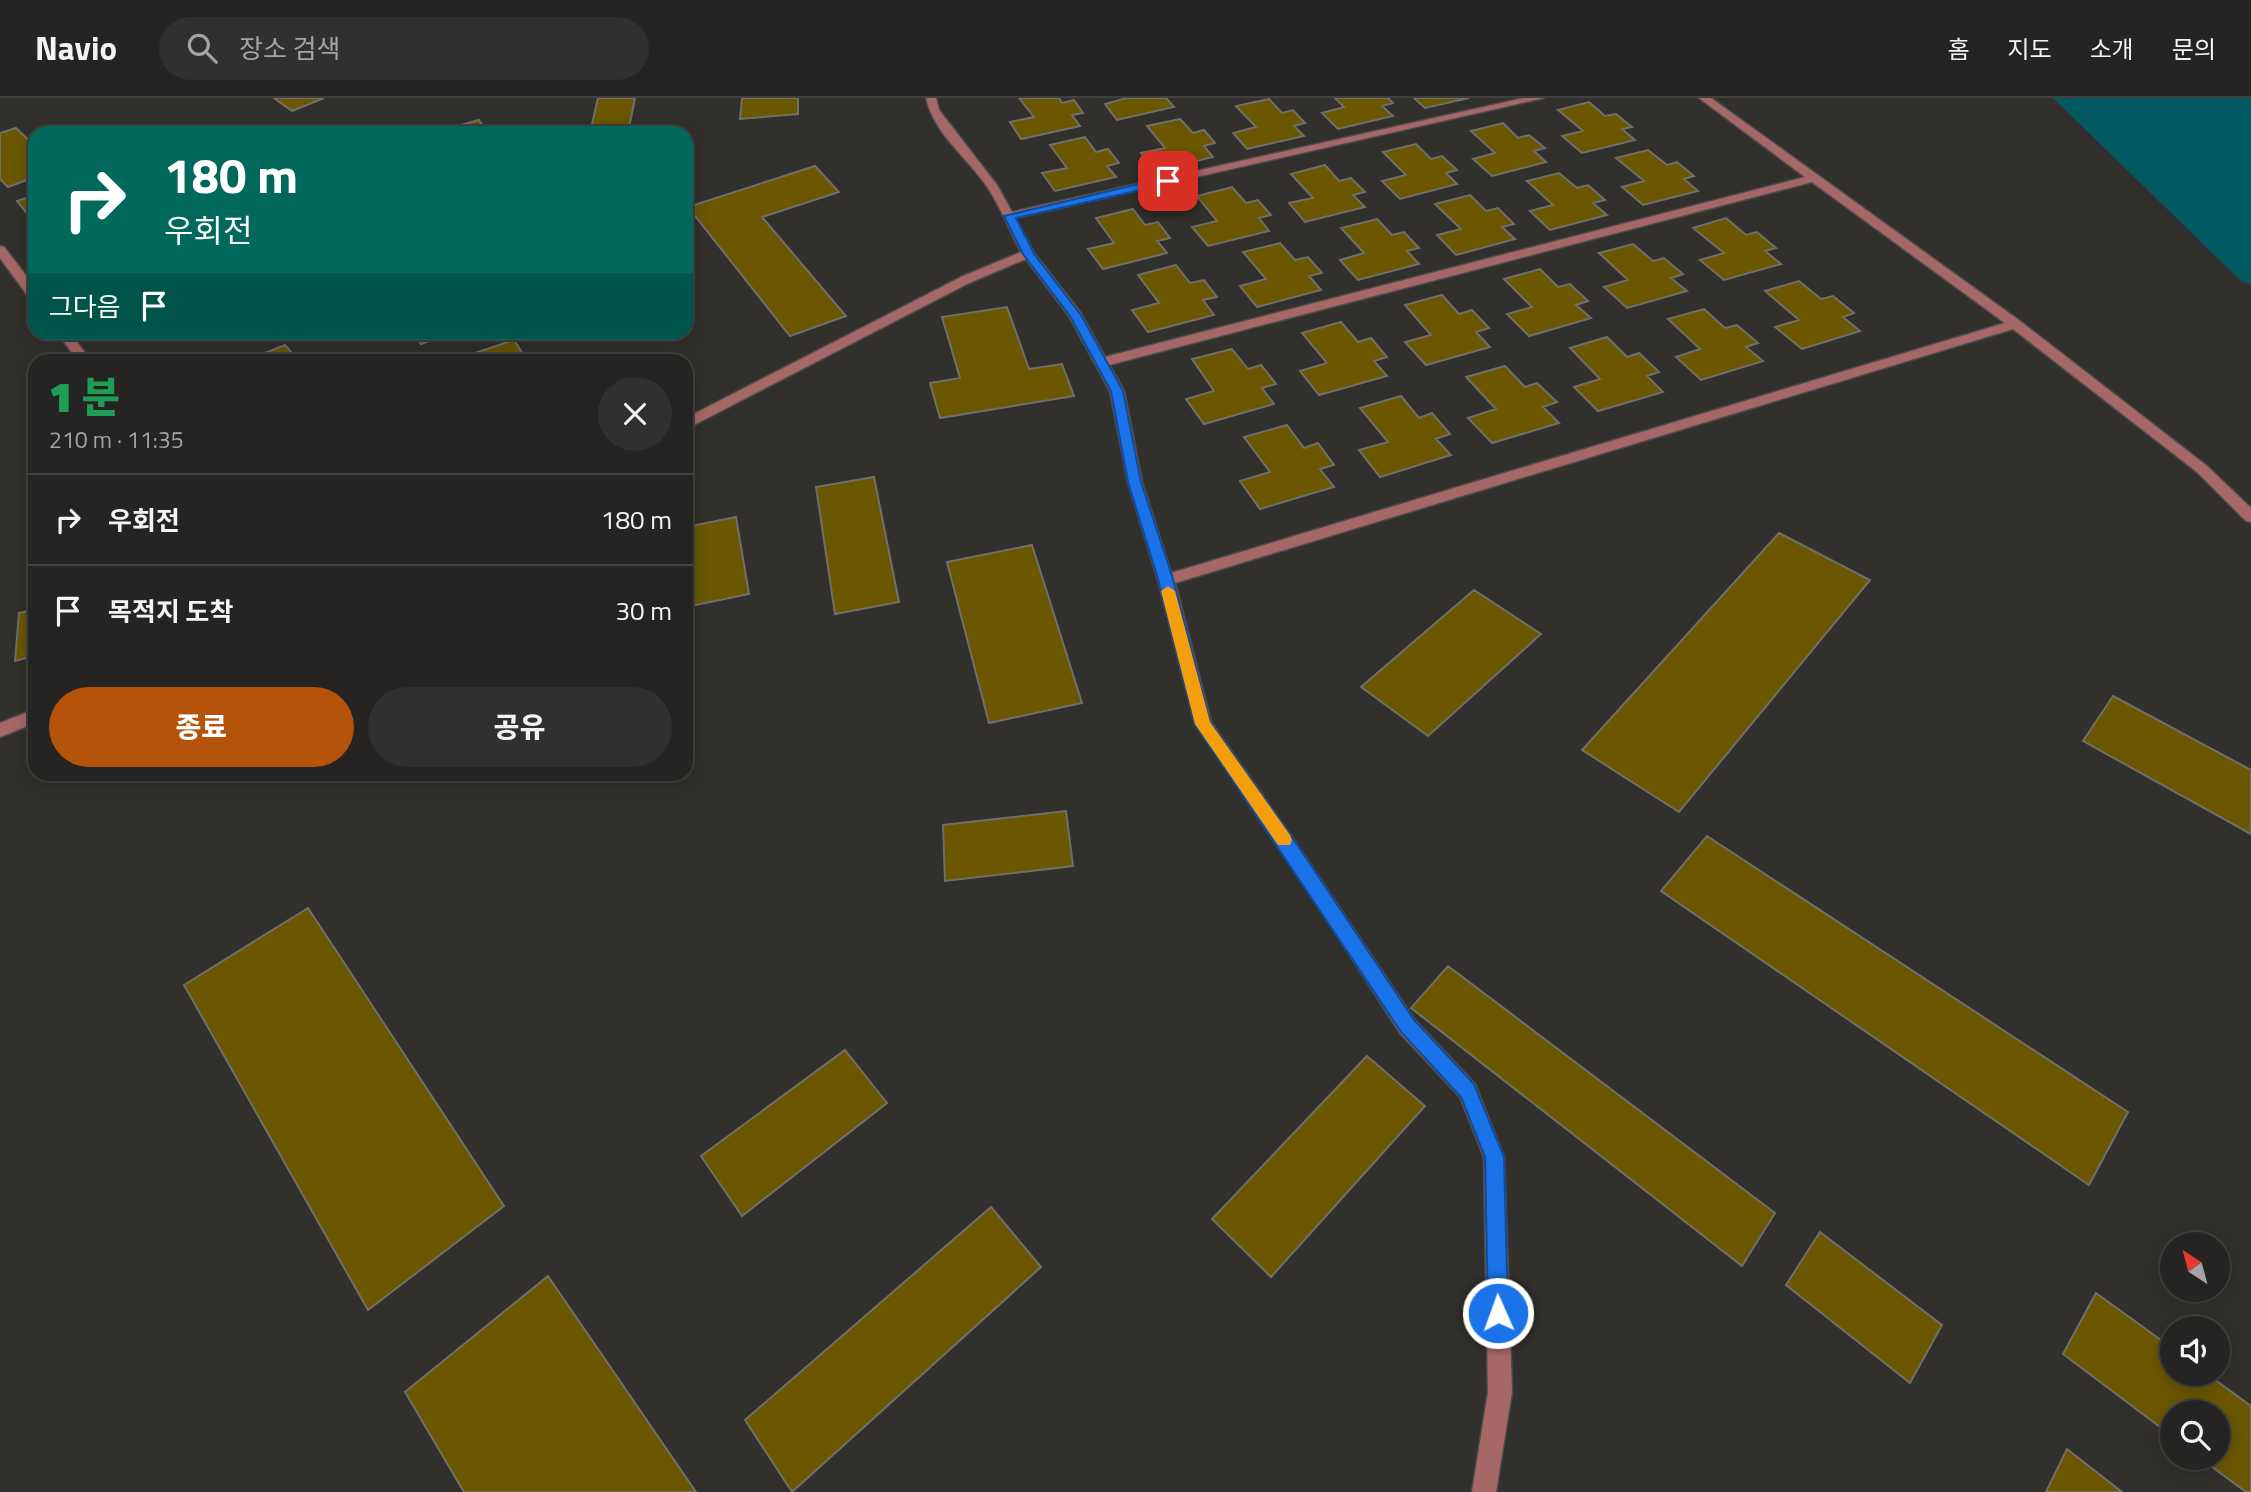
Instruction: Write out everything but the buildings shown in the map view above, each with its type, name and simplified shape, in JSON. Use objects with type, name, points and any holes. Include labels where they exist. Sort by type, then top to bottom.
[{"type":"street","points":[[932,98],[940,119],[993,187],[1028,254],[1075,315],[1104,362],[1117,391],[1135,482],[1166,579],[1203,724],[1292,851],[1407,1026],[1468,1091],[1494,1157],[1500,1392],[1484,1492]]},
{"type":"street","points":[[1010,216],[1539,98]]},
{"type":"street","points":[[1704,98],[2015,324],[2202,470],[2251,517]]},
{"type":"street","points":[[1104,362],[1815,178]]},
{"type":"street","points":[[0,250],[28,287]]},
{"type":"street","points":[[693,420],[965,281],[1028,254]]},
{"type":"street","points":[[1166,579],[2015,324]]},
{"type":"street","points":[[0,730],[28,719]]},
{"type":"water","points":[[2053,98],[2251,98],[2251,285],[2240,280]]},
{"type":"slow traffic","points":[[1168,591],[1203,724],[1284,840]]},
{"type":"route","points":[[1168,181],[1010,216],[1028,254],[1075,315],[1104,362],[1117,391],[1135,482],[1166,579],[1203,724],[1292,851],[1407,1026],[1468,1091],[1494,1157],[1498,1313]]}]
